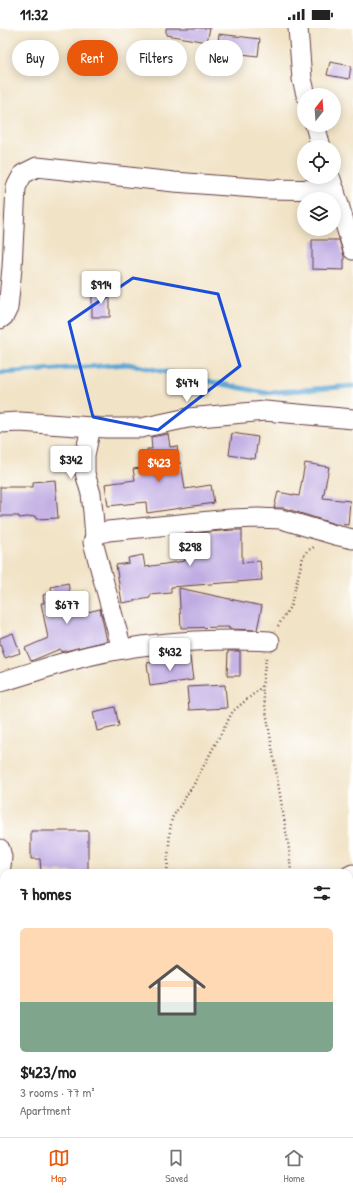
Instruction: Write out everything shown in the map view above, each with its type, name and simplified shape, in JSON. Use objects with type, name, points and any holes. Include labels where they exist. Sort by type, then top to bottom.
[{"type":"street","points":[[298,28],[302,79],[304,88]]},
{"type":"street","points":[[0,319],[4,316],[8,308],[12,268],[16,187],[23,174],[37,167],[267,189],[322,184]]},
{"type":"street","points":[[333,184],[353,250]]},
{"type":"street","points":[[0,423],[20,422],[91,427],[141,428],[188,418],[265,411],[353,419]]},
{"type":"street","points":[[91,427],[85,455],[85,474],[92,500],[95,537],[93,542],[122,649]]},
{"type":"street","points":[[95,537],[98,534],[108,531],[231,519],[258,518],[281,520],[353,539]]},
{"type":"street","points":[[0,682],[87,656],[122,649],[178,641],[234,639],[270,641]]},
{"type":"street","points":[[0,849],[2,857],[1,869]]},
{"type":"path","points":[[291,869],[289,849],[262,687],[266,656],[270,641],[291,605],[303,557],[313,547],[334,535]]},
{"type":"path","points":[[167,869],[172,818],[194,784],[233,711],[262,687]]},
{"type":"highlighted area","points":[[133,278],[218,294],[240,366],[158,430],[93,417],[69,322]]},
{"type":"building","points":[[166,28],[210,28],[207,40],[195,40],[166,35]]},
{"type":"building","points":[[219,34],[260,39],[258,56],[243,54],[243,40],[218,40]]},
{"type":"building","points":[[330,62],[351,66],[349,79],[327,75]]},
{"type":"building","points":[[312,240],[339,240],[344,256],[344,270],[312,269]]},
{"type":"building","points":[[92,292],[110,293],[110,317],[92,317]]},
{"type":"building","points":[[232,433],[258,437],[255,459],[229,455]]},
{"type":"building","points":[[168,434],[170,447],[177,446],[185,489],[211,485],[214,503],[147,513],[146,502],[108,506],[105,484],[135,480],[133,469],[149,467],[147,449],[152,449],[151,437]]},
{"type":"building","points":[[305,463],[329,467],[323,498],[350,501],[348,525],[335,524],[284,508],[274,508],[278,492],[299,496]]},
{"type":"building","points":[[55,480],[58,518],[36,519],[35,516],[19,518],[19,516],[0,516],[0,487],[33,487],[33,482]]},
{"type":"building","points":[[242,530],[242,563],[260,561],[262,580],[171,587],[171,593],[150,595],[150,598],[122,603],[116,565],[129,563],[128,558],[143,555],[145,567],[185,561],[186,534]]},
{"type":"building","points":[[68,583],[75,615],[100,609],[107,641],[61,652],[60,649],[31,661],[25,648],[48,638],[41,603],[44,603],[43,595],[52,593],[51,587]]},
{"type":"building","points":[[179,588],[262,606],[257,630],[229,629],[229,627],[181,628]]},
{"type":"building","points":[[13,633],[20,653],[5,658],[0,644],[0,638]]},
{"type":"building","points":[[228,651],[240,651],[240,676],[227,676]]},
{"type":"building","points":[[190,657],[193,680],[150,686],[147,663]]},
{"type":"building","points":[[225,685],[227,708],[189,710],[187,687]]},
{"type":"building","points":[[115,707],[119,726],[97,731],[93,712]]},
{"type":"building","points":[[31,831],[88,831],[88,869],[41,869],[40,859],[31,859]]},
{"type":"waterway","points":[[0,373],[128,364],[265,393],[353,386]]}]
